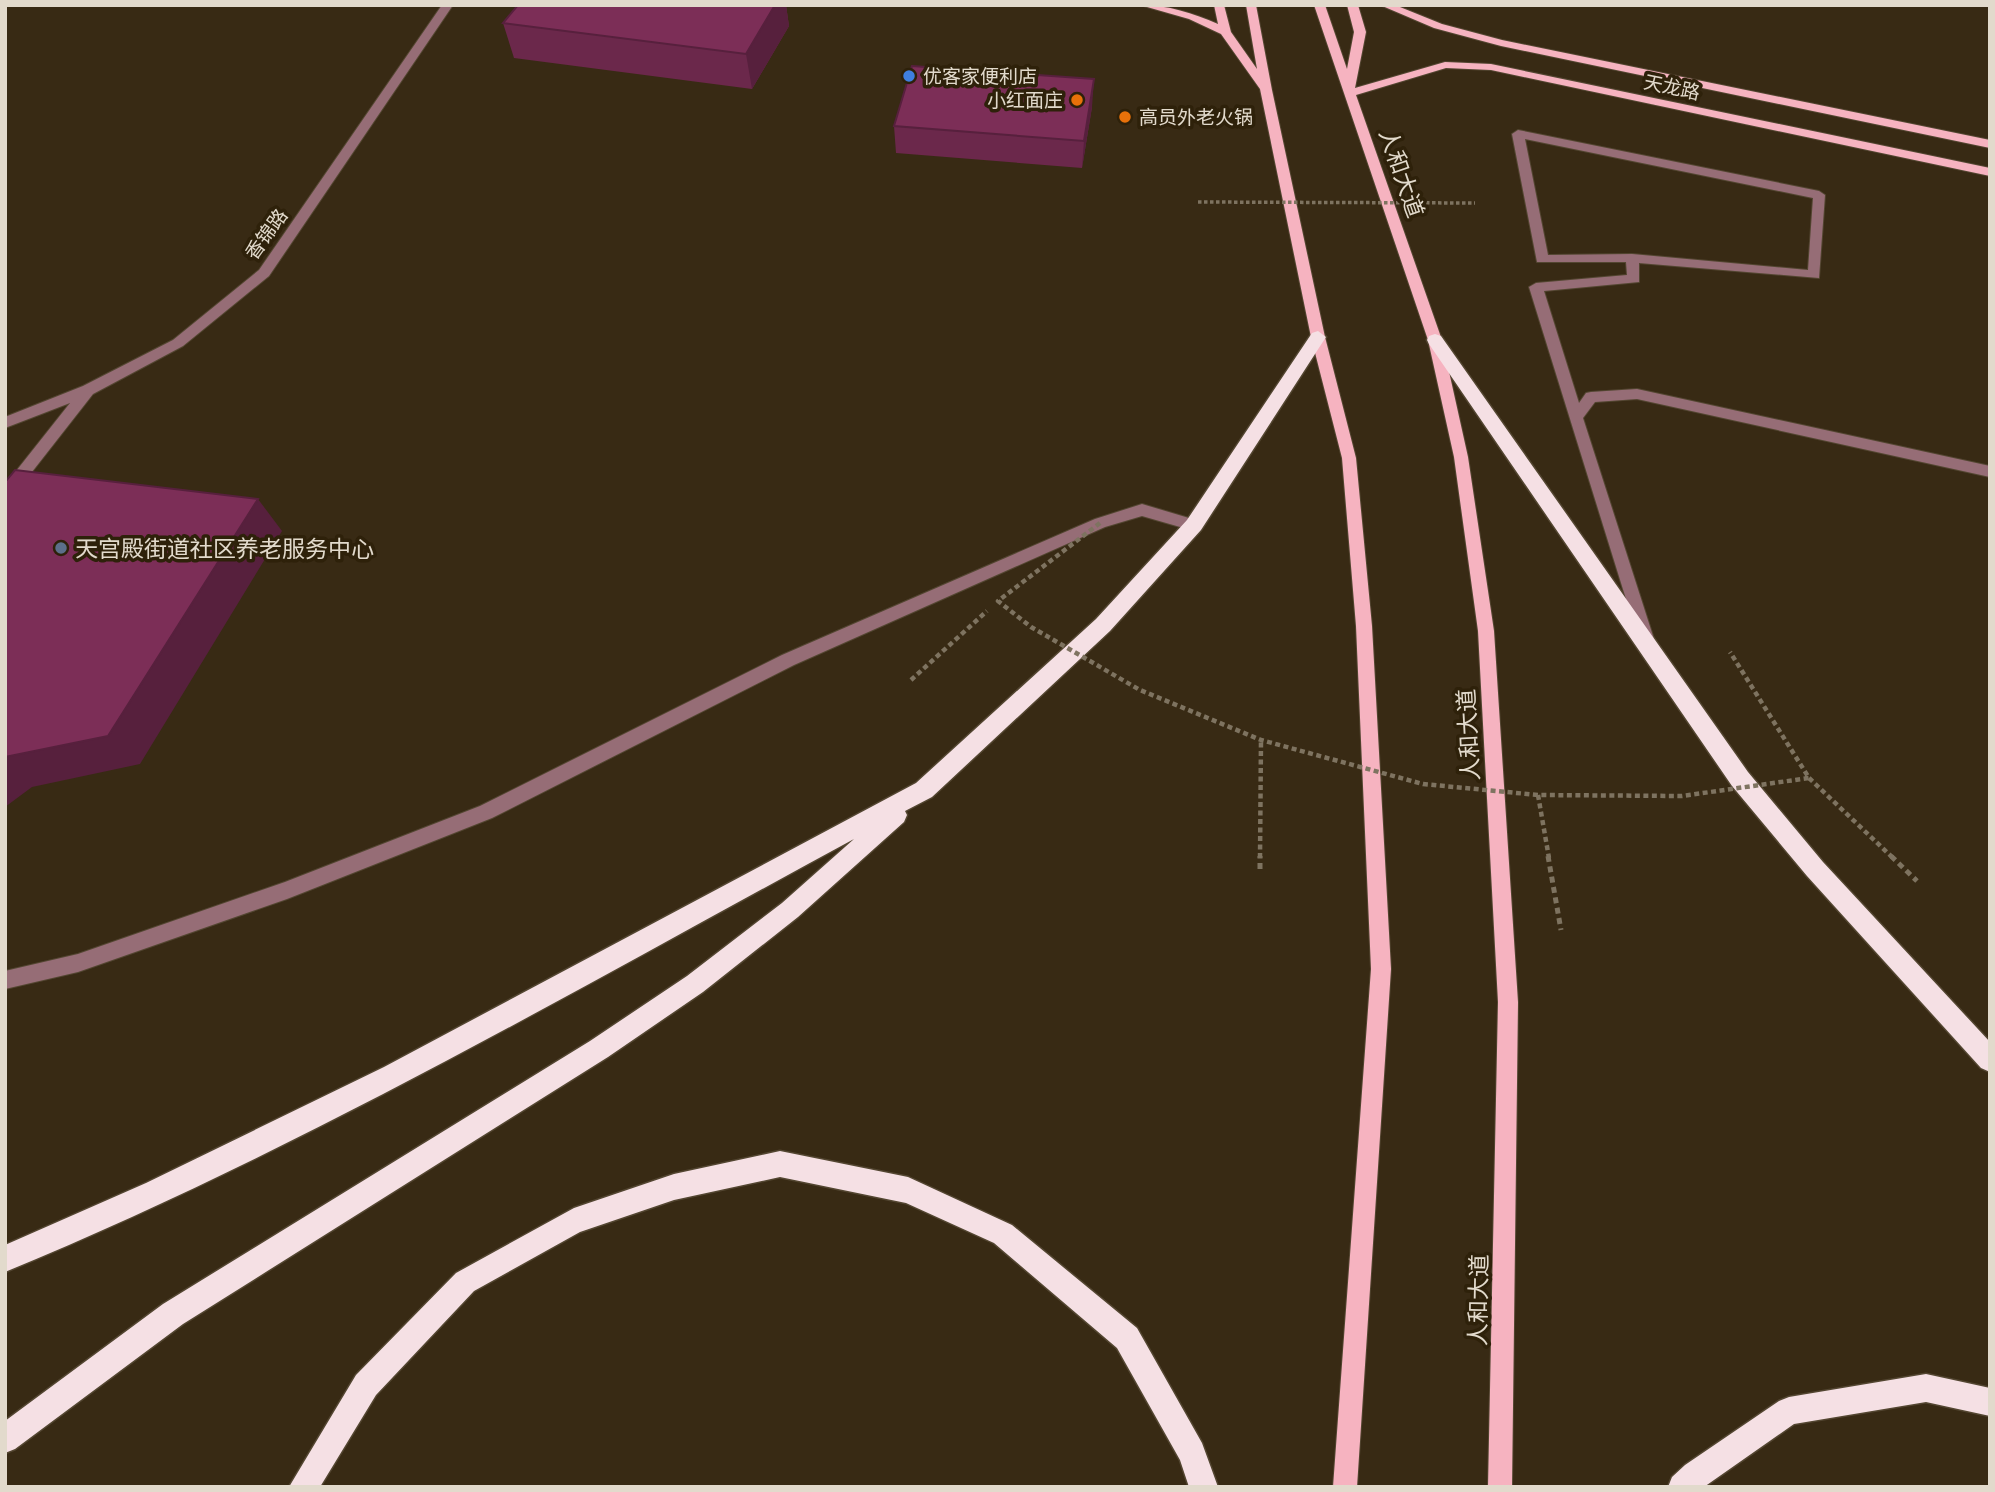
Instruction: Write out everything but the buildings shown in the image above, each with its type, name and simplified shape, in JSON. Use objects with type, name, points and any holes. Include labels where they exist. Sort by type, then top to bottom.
[{"type":"highway","points":[[5,1440],[173,1314],[598,1049],[695,984],[790,910],[1103,625],[1194,525],[1318,337]]},
{"type":"highway","points":[[1435,340],[1740,779],[1815,869],[1990,1060]]},
{"type":"highway","points":[[5,1259],[155,1192],[393,1076],[924,790]]},
{"type":"highway","points":[[303,1487],[366,1385],[465,1282],[575,1221],[674,1187],[780,1164],[908,1190],[1003,1234],[1127,1338],[1192,1454],[1205,1487]]},
{"type":"highway","points":[[1682,1487],[1695,1475],[1789,1411],[1926,1388],[1990,1402]]},
{"type":"main road","points":[[1145,5],[1193,17],[1225,32]]},
{"type":"main road","points":[[1219,5],[1225,32],[1266,90]]},
{"type":"main road","points":[[1251,5],[1266,90],[1318,337],[1349,458],[1364,626],[1381,969],[1345,1487]]},
{"type":"main road","name":"人和大道","points":[[1319,5],[1435,340],[1461,457],[1486,631],[1508,1002],[1500,1487]]},
{"type":"main road","points":[[1348,94],[1360,32],[1352,5]]},
{"type":"main road","name":"天龙路","points":[[1385,5],[1438,26],[1500,43],[1990,144]]},
{"type":"main road","name":"天龙路","points":[[1348,94],[1445,65],[1491,67],[1990,172]]},
{"type":"street","name":"香锦路","points":[[5,423],[88,390],[178,343],[264,273],[448,5]]},
{"type":"street","points":[[1518,134],[1819,195],[1814,275],[1632,258],[1542,259],[1518,134]]},
{"type":"street","points":[[1632,258],[1634,279],[1536,287],[1651,652]]},
{"type":"street","points":[[5,496],[88,390]]},
{"type":"street","points":[[1576,418],[1591,397],[1637,394],[1990,472]]},
{"type":"street","points":[[5,980],[78,963],[287,890],[486,812],[788,660],[1100,523],[1142,510],[1194,525]]},
{"type":"path","points":[[1198,202],[1475,203]]},
{"type":"path","points":[[911,680],[998,601],[1100,523]]},
{"type":"path","points":[[998,601],[1031,626],[1140,690],[1261,740],[1423,784],[1538,795],[1682,796],[1809,778]]},
{"type":"path","points":[[1730,652],[1809,778],[1917,881]]},
{"type":"path","points":[[1260,869],[1261,740]]},
{"type":"path","points":[[1538,795],[1562,930]]},
{"type":"place","name":"优客家便利店","points":[[909,76]]},
{"type":"place","name":"小红面庄","points":[[1077,100]]},
{"type":"place","name":"高员外老火锅","points":[[1125,117]]},
{"type":"place","name":"天宫殿街道社区养老服务中心","points":[[61,548]]}]
